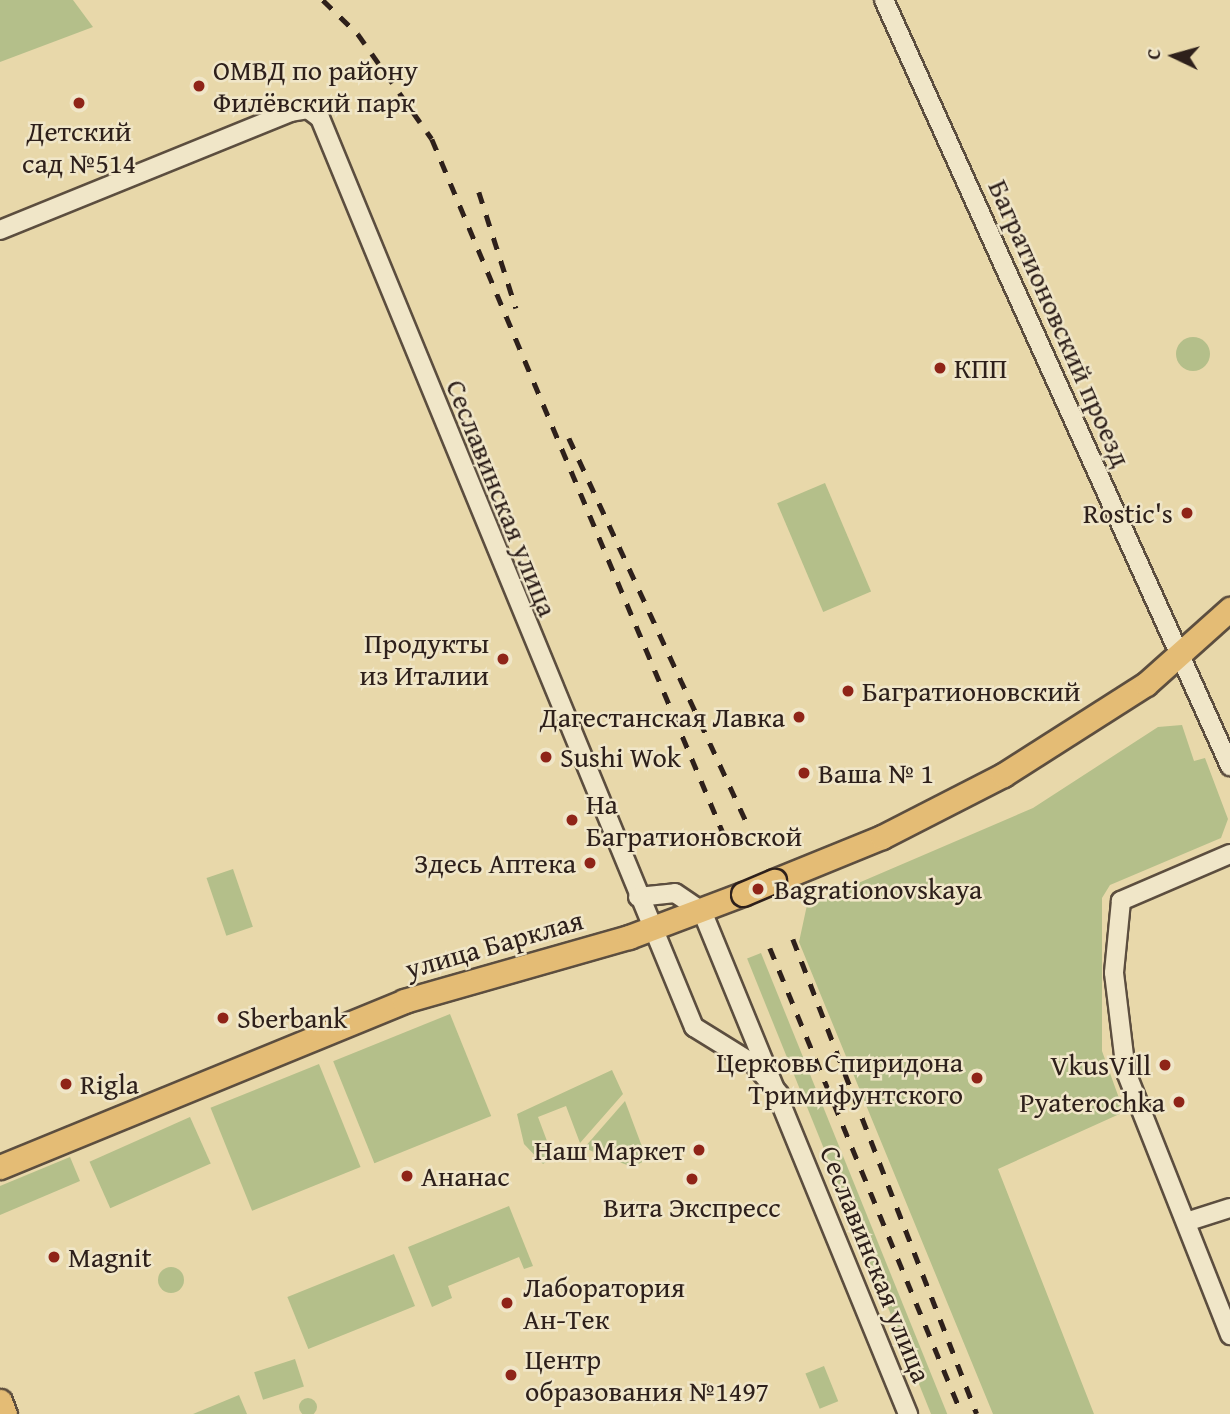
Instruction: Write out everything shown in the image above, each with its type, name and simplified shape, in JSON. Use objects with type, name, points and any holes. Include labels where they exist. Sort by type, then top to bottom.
[{"type":"main road","name":"улица Барклая","points":[[1185,661],[1230,609]]},
{"type":"main road","name":"улица Барклая","points":[[0,1167],[404,1001],[652,929],[702,911],[906,826],[1003,775],[1110,726],[1185,661],[1230,631]]},
{"type":"main road","points":[[0,1401],[5,1414]]},
{"type":"street","name":"Багратионовский проезд","points":[[884,0],[1185,661],[1230,766]]},
{"type":"street","name":"Сеславинская улица","points":[[0,230],[291,112],[308,109],[320,117],[638,897],[694,1027],[754,1064],[780,1095]]},
{"type":"street","points":[[1230,854],[1127,896],[1115,919],[1120,1048],[1230,1335]]},
{"type":"street","points":[[638,897],[675,893],[702,911]]},
{"type":"street","name":"Сеславинская улица","points":[[702,911],[780,1095],[908,1414]]},
{"type":"street","points":[[1186,1222],[1230,1208]]},
{"type":"green space","points":[[0,0],[73,0],[93,27],[0,62]]},
{"type":"green space","points":[[1193,337],[1205,342],[1210,354],[1205,366],[1193,371],[1181,366],[1176,354],[1181,342]]},
{"type":"green space","points":[[825,483],[871,592],[823,612],[777,503]]},
{"type":"green space","points":[[1182,725],[1194,761],[1205,758],[1228,819],[1221,838],[1110,885],[1102,898],[1102,1051],[1124,1112],[998,1169],[1094,1414],[993,1414],[799,942],[807,905],[1033,808],[1158,727]]},
{"type":"green space","points":[[233,869],[253,927],[226,936],[207,878]]},
{"type":"green space","points":[[761,953],[947,1414],[931,1414],[747,959]]},
{"type":"green space","points":[[450,1014],[491,1116],[374,1163],[333,1061]]},
{"type":"green space","points":[[319,1064],[361,1167],[252,1211],[211,1108]]},
{"type":"green space","points":[[612,1070],[623,1094],[580,1143],[566,1106],[538,1117],[553,1157],[543,1164],[524,1144],[517,1114]]},
{"type":"green space","points":[[625,1101],[647,1160],[632,1167],[584,1148]]},
{"type":"green space","points":[[190,1117],[211,1164],[110,1208],[90,1162]]},
{"type":"green space","points":[[70,1157],[80,1181],[0,1215],[0,1186]]},
{"type":"green space","points":[[509,1206],[533,1266],[524,1269],[519,1257],[448,1286],[452,1298],[432,1307],[408,1247]]},
{"type":"green space","points":[[394,1254],[415,1306],[308,1349],[287,1297]]},
{"type":"green space","points":[[171,1267],[180,1271],[184,1280],[180,1289],[171,1293],[162,1289],[158,1280],[162,1271]]},
{"type":"green space","points":[[295,1359],[304,1387],[263,1400],[254,1372]]},
{"type":"green space","points":[[824,1366],[838,1401],[820,1409],[805,1373]]},
{"type":"green space","points":[[239,1395],[247,1414],[193,1414]]},
{"type":"green space","points":[[308,1398],[314,1401],[317,1407],[314,1413],[308,1416],[302,1413],[299,1407],[302,1401]]},
{"type":"railway","points":[[323,0],[358,34],[432,139],[724,835]]},
{"type":"railway","points":[[479,192],[516,308]]},
{"type":"railway","points":[[569,438],[748,825]]},
{"type":"railway","points":[[793,939],[977,1414]]},
{"type":"railway","points":[[770,948],[962,1414]]},
{"type":"place","name":"ОМВД по району Филёвский парк","points":[[199,86]]},
{"type":"place","name":"Детский сад №514","points":[[79,103]]},
{"type":"place","name":"КПП","points":[[940,368]]},
{"type":"place","name":"Rostic's","points":[[1187,513]]},
{"type":"place","name":"Продукты из Италии","points":[[503,659]]},
{"type":"place","name":"Багратионовский","points":[[848,691]]},
{"type":"place","name":"Дагестанская Лавка","points":[[799,717]]},
{"type":"place","name":"Sushi Wok","points":[[546,757]]},
{"type":"place","name":"Ваша № 1","points":[[804,773]]},
{"type":"place","name":"На Багратионовской","points":[[572,820]]},
{"type":"place","name":"Здесь Аптека","points":[[590,863]]},
{"type":"place","name":"Bagrationovskaya","points":[[758,889]]},
{"type":"place","name":"Sberbank","points":[[223,1018]]},
{"type":"place","name":"VkusVill","points":[[1165,1065]]},
{"type":"place","name":"Церковь Спиридона Тримифунтского","points":[[977,1078]]},
{"type":"place","name":"Rigla","points":[[66,1084]]},
{"type":"place","name":"Pyaterochka","points":[[1179,1102]]},
{"type":"place","name":"Наш Маркет","points":[[699,1150]]},
{"type":"place","name":"Ананас","points":[[407,1176]]},
{"type":"place","name":"Вита Экспресс","points":[[692,1179]]},
{"type":"place","name":"Magnit","points":[[54,1257]]},
{"type":"place","name":"Лаборатория Ан-Тек","points":[[507,1303]]},
{"type":"place","name":"Центр образования №1497","points":[[511,1375]]}]
